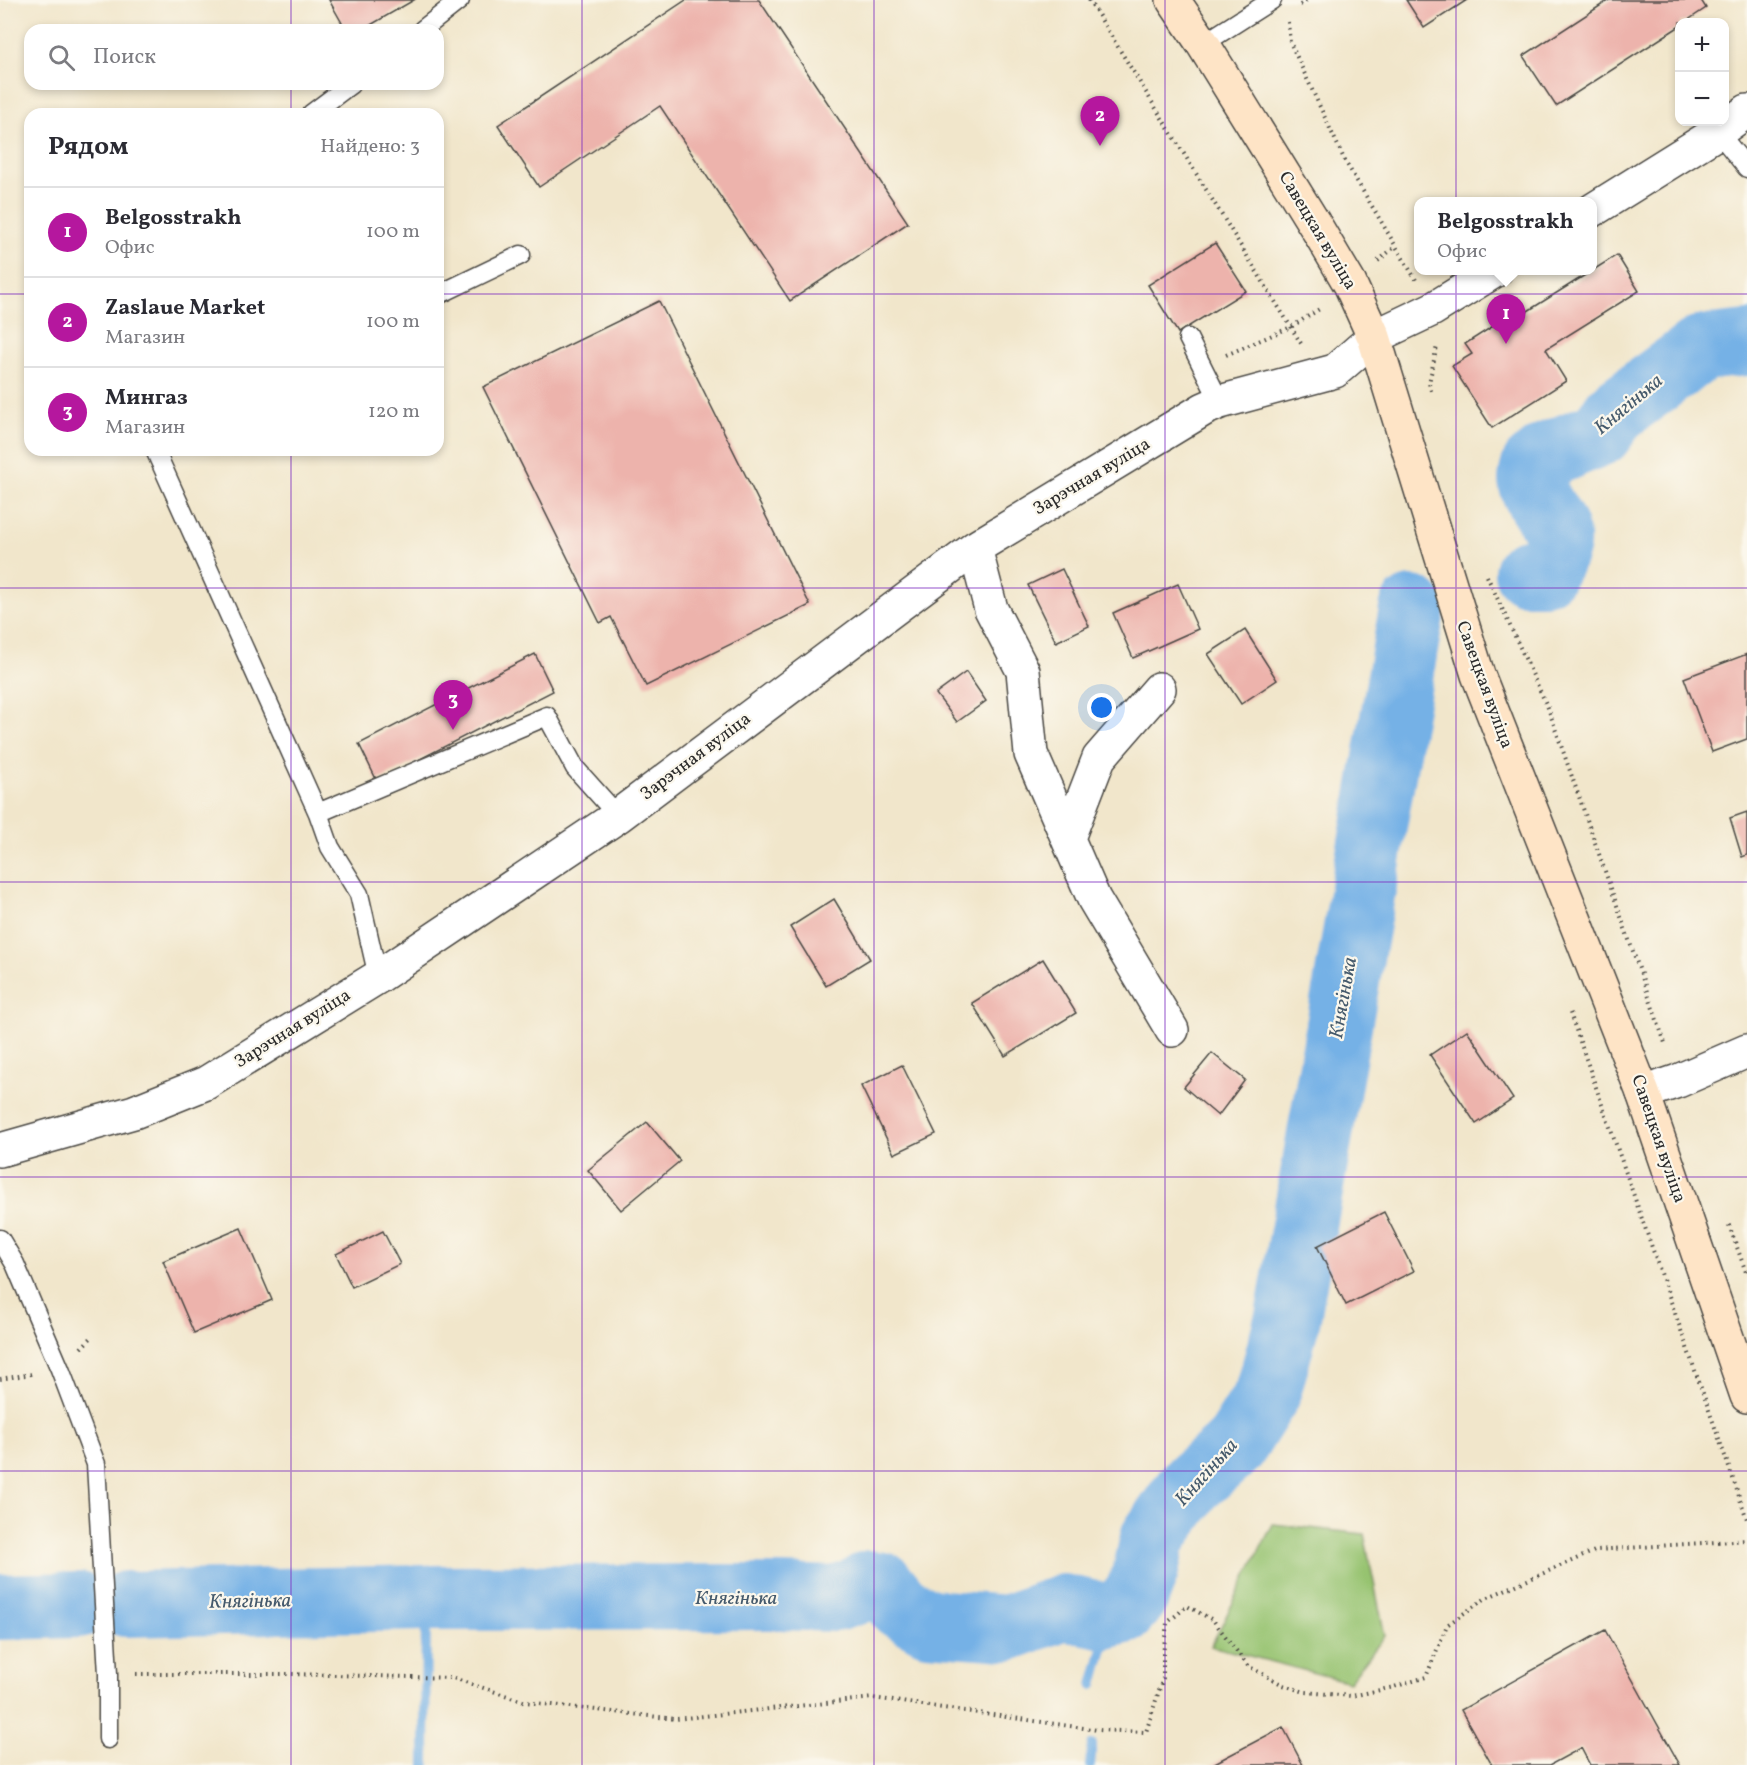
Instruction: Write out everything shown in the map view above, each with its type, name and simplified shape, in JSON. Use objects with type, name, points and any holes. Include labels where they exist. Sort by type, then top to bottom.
[{"type":"main road","name":"Савецкая вуліца","points":[[1173,0],[1203,44],[1350,285],[1374,337],[1478,675],[1643,1094],[1747,1396]]},
{"type":"street","points":[[1597,208],[1718,132],[1747,111]]},
{"type":"street","name":"Зарэчная вуліца","points":[[0,1150],[134,1112],[206,1083],[378,977],[618,816],[975,548],[1204,409],[1220,402],[1335,371],[1374,337],[1433,309],[1488,275]]},
{"type":"street","points":[[975,548],[991,609],[1023,671],[1031,754],[1094,899],[1172,1030]]},
{"type":"street","points":[[1068,838],[1099,758],[1159,689]]},
{"type":"street","points":[[1643,1094],[1747,1051]]},
{"type":"lane","points":[[430,24],[460,0]]},
{"type":"lane","points":[[1203,44],[1272,0]]},
{"type":"lane","points":[[319,108],[343,90]]},
{"type":"lane","points":[[1718,132],[1747,168]]},
{"type":"lane","points":[[444,292],[520,255]]},
{"type":"lane","points":[[1188,338],[1220,402]]},
{"type":"lane","points":[[158,456],[318,813],[330,847],[359,894],[378,977]]},
{"type":"lane","points":[[318,813],[547,717],[575,768],[618,816]]},
{"type":"lane","points":[[0,1239],[20,1274],[60,1369],[96,1464],[108,1674],[108,1739]]},
{"type":"path","points":[[1089,0],[1307,352],[1335,371]]},
{"type":"path","points":[[1287,13],[1290,42],[1345,161],[1442,326],[1429,383],[1432,394]]},
{"type":"path","points":[[1202,365],[1291,327],[1350,285],[1396,246]]},
{"type":"path","points":[[1486,573],[1548,708],[1678,1081]]},
{"type":"path","points":[[1728,1221],[1747,1275]]},
{"type":"path","points":[[108,1674],[290,1674],[453,1678],[526,1702],[676,1719],[873,1698],[1098,1731],[1146,1732],[1163,1678],[1167,1623],[1187,1606],[1213,1620],[1248,1666],[1283,1685],[1305,1692],[1352,1696],[1426,1677],[1447,1625],[1486,1598],[1597,1550],[1747,1540]]},
{"type":"green space","points":[[1273,1524],[1364,1534],[1385,1636],[1349,1682],[1211,1646]]},
{"type":"building","points":[[329,0],[414,0],[372,24],[343,24]]},
{"type":"building","points":[[686,0],[759,0],[908,223],[790,301],[660,106],[539,187],[498,125]]},
{"type":"building","points":[[1406,0],[1467,0],[1424,28]]},
{"type":"building","points":[[1609,0],[1701,0],[1706,8],[1691,18],[1675,18],[1675,29],[1556,106],[1523,56]]},
{"type":"building","points":[[1215,243],[1246,291],[1178,333],[1148,285]]},
{"type":"building","points":[[1617,255],[1639,291],[1546,349],[1566,381],[1492,428],[1452,366],[1472,354],[1465,344],[1512,314],[1515,319],[1585,275],[1597,275],[1597,268]]},
{"type":"building","points":[[659,301],[810,605],[646,686],[611,617],[600,623],[483,387]]},
{"type":"building","points":[[1062,569],[1089,626],[1056,642],[1028,585]]},
{"type":"building","points":[[1178,584],[1198,629],[1133,658],[1113,613]]},
{"type":"building","points":[[1245,630],[1277,680],[1241,704],[1208,654]]},
{"type":"building","points":[[535,654],[553,691],[377,781],[359,744]]},
{"type":"building","points":[[1747,654],[1747,739],[1712,752],[1684,678]]},
{"type":"building","points":[[966,672],[986,701],[957,722],[936,694]]},
{"type":"building","points":[[1747,812],[1747,855],[1742,857],[1730,818]]},
{"type":"building","points":[[834,899],[870,959],[826,986],[790,927]]},
{"type":"building","points":[[1043,959],[1076,1013],[1005,1056],[972,1003]]},
{"type":"building","points":[[1467,1030],[1513,1099],[1476,1124],[1430,1055]]},
{"type":"building","points":[[1212,1053],[1245,1080],[1218,1116],[1184,1087]]},
{"type":"building","points":[[902,1065],[936,1134],[894,1154],[861,1086]]},
{"type":"building","points":[[647,1122],[680,1161],[621,1210],[588,1170]]},
{"type":"building","points":[[1384,1212],[1414,1271],[1346,1305],[1317,1246]]},
{"type":"building","points":[[241,1228],[272,1300],[194,1333],[163,1261]]},
{"type":"building","points":[[383,1231],[400,1264],[352,1287],[336,1254]]},
{"type":"building","points":[[1605,1630],[1680,1765],[1590,1765],[1581,1748],[1550,1765],[1492,1765],[1461,1710]]},
{"type":"building","points":[[1283,1727],[1303,1765],[1211,1765]]},
{"type":"waterway","name":"Княгінька","points":[[1527,572],[1544,572],[1557,546],[1555,530],[1533,487],[1531,478],[1534,466],[1548,455],[1600,433],[1616,411],[1702,348],[1747,343]]},
{"type":"waterway","name":"Княгінька","points":[[126,1604],[426,1598],[781,1597],[835,1599],[853,1593],[870,1583],[883,1585],[900,1606],[928,1622],[1007,1628],[1063,1607],[1105,1616],[1124,1611],[1137,1594],[1146,1570],[1153,1538],[1190,1485],[1234,1447],[1268,1393],[1288,1317],[1412,609]]},
{"type":"waterway","points":[[425,1765],[426,1598]]},
{"type":"waterway","name":"Княгінька","points":[[0,1607],[79,1605]]},
{"type":"waterway","points":[[1093,1685],[1105,1641],[1105,1616]]},
{"type":"waterway","points":[[1090,1765],[1092,1745]]},
{"type":"place","name":"Zaslaue Market","points":[[1100,146]]},
{"type":"place","name":"Belgosstrakh","points":[[1506,344]]},
{"type":"place","name":"Мингаз","points":[[453,730]]}]
